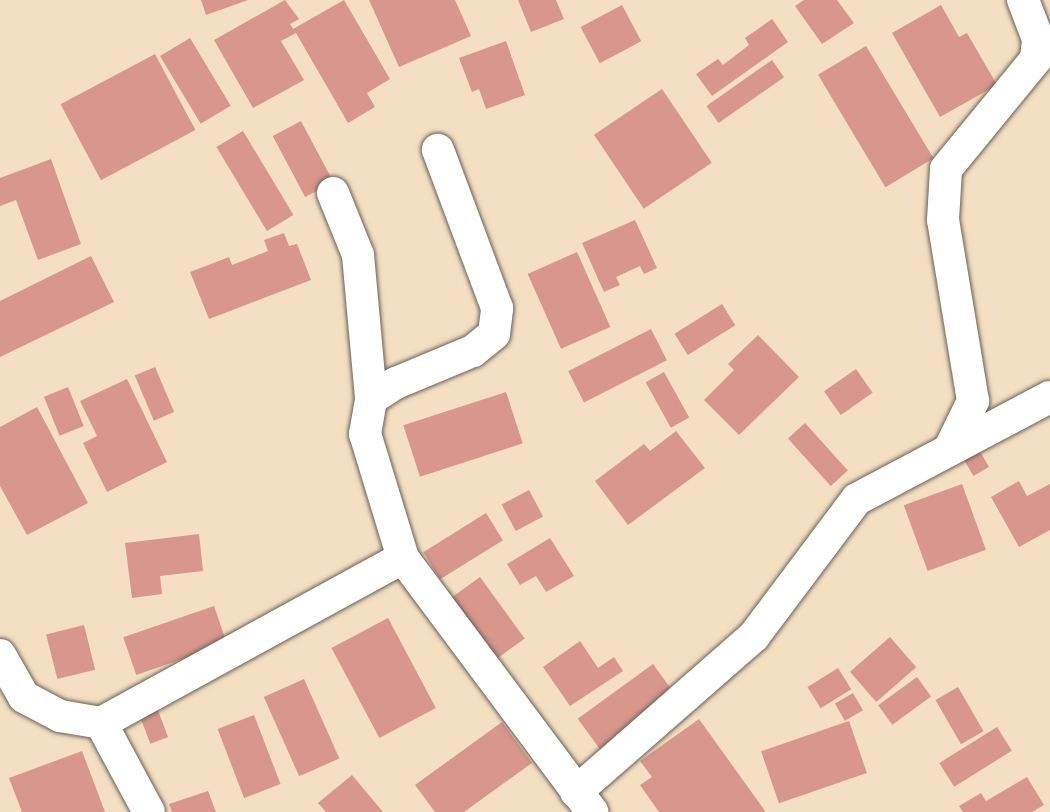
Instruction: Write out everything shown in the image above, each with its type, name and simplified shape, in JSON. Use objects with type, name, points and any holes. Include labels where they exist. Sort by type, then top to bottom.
[{"type":"street","points":[[948,450],[973,401],[943,220],[946,169],[1036,59],[1038,39],[1023,0]]},
{"type":"street","points":[[371,399],[396,383],[473,351],[494,334],[497,308],[438,149]]},
{"type":"street","points":[[333,193],[358,255],[371,399],[365,434],[403,558],[584,802],[754,636],[858,499],[1050,397]]},
{"type":"street","points":[[0,655],[24,697],[60,716],[102,723],[403,558]]},
{"type":"street","points":[[102,723],[149,812]]},
{"type":"building","points":[[201,0],[248,0],[206,15]]},
{"type":"building","points":[[285,0],[299,19],[290,24],[293,29],[344,0],[390,79],[367,93],[375,107],[348,123],[296,33],[281,41],[304,80],[253,108],[214,40]]},
{"type":"building","points":[[369,0],[455,0],[471,36],[399,67]]},
{"type":"building","points":[[518,0],[556,0],[564,19],[531,32]]},
{"type":"building","points":[[804,0],[837,0],[854,23],[822,44],[795,6]]},
{"type":"building","points":[[622,5],[641,41],[600,63],[581,27]]},
{"type":"building","points":[[941,5],[959,37],[967,33],[997,85],[940,117],[892,33]]},
{"type":"building","points":[[772,19],[788,42],[712,96],[696,74],[718,59],[723,65],[749,45],[745,38]]},
{"type":"building","points":[[190,38],[231,106],[201,124],[160,56]]},
{"type":"building","points":[[506,41],[525,95],[486,109],[479,89],[472,92],[459,58]]},
{"type":"building","points":[[866,46],[933,158],[885,187],[818,75]]},
{"type":"building","points":[[155,54],[195,130],[101,180],[61,104]]},
{"type":"building","points":[[772,60],[784,77],[719,123],[706,106]]},
{"type":"building","points":[[662,89],[712,163],[644,209],[594,135]]},
{"type":"building","points":[[301,121],[333,182],[305,197],[273,136]]},
{"type":"building","points":[[243,131],[293,215],[267,231],[216,147]]},
{"type":"building","points":[[51,159],[81,244],[38,260],[16,200],[0,206],[0,178]]},
{"type":"building","points":[[635,220],[657,268],[644,274],[640,266],[616,277],[620,285],[604,292],[582,243]]},
{"type":"building","points":[[284,233],[289,246],[297,244],[311,280],[209,319],[190,272],[229,257],[232,265],[268,251],[264,240]]},
{"type":"building","points":[[577,252],[610,327],[561,349],[528,274]]},
{"type":"building","points":[[91,256],[114,302],[0,357],[0,301]]},
{"type":"building","points":[[722,304],[735,325],[688,355],[675,334]]},
{"type":"building","points":[[651,329],[667,360],[584,402],[568,371]]},
{"type":"building","points":[[758,335],[799,377],[739,435],[704,400],[734,370],[728,364]]},
{"type":"building","points":[[155,367],[174,412],[154,421],[135,376]]},
{"type":"building","points":[[856,369],[873,393],[841,415],[824,391]]},
{"type":"building","points":[[664,372],[689,417],[671,428],[646,382]]},
{"type":"building","points":[[127,379],[167,462],[107,492],[83,443],[97,436],[80,401]]},
{"type":"building","points":[[68,387],[84,426],[60,436],[44,397]]},
{"type":"building","points":[[506,392],[523,443],[420,477],[403,425]]},
{"type":"building","points":[[37,407],[88,503],[27,535],[0,486],[0,427]]},
{"type":"building","points":[[805,423],[848,471],[831,486],[788,438]]},
{"type":"building","points":[[676,431],[705,468],[628,525],[595,481],[644,444],[650,451]]},
{"type":"building","points":[[978,448],[989,467],[973,476],[962,457]]},
{"type":"building","points":[[1019,481],[1027,496],[1050,484],[1050,530],[1019,547],[991,497]]},
{"type":"building","points":[[962,484],[986,550],[928,571],[904,505]]},
{"type":"building","points":[[529,490],[543,516],[516,531],[502,505]]},
{"type":"building","points":[[486,513],[503,540],[440,579],[423,552]]},
{"type":"building","points":[[199,534],[203,571],[160,576],[162,594],[132,598],[125,543]]},
{"type":"building","points":[[550,538],[574,576],[546,592],[536,576],[520,585],[507,564]]},
{"type":"building","points":[[480,577],[525,638],[496,659],[452,598]]},
{"type":"building","points":[[214,606],[227,644],[136,675],[123,637]]},
{"type":"building","points":[[388,618],[436,708],[379,738],[331,648]]},
{"type":"building","points":[[84,625],[95,670],[57,679],[46,634]]},
{"type":"building","points":[[890,637],[916,667],[876,702],[850,672]]},
{"type":"building","points":[[580,641],[598,668],[614,657],[623,671],[570,706],[543,667]]},
{"type":"building","points":[[653,664],[677,697],[602,752],[578,719]]},
{"type":"building","points":[[838,668],[851,689],[821,708],[807,687]]},
{"type":"building","points":[[917,677],[931,696],[892,725],[878,705]]},
{"type":"building","points":[[304,679],[339,758],[299,776],[264,697]]},
{"type":"building","points":[[958,687],[984,731],[961,744],[935,700]]},
{"type":"building","points":[[853,693],[863,710],[845,721],[835,704]]},
{"type":"building","points":[[157,708],[168,737],[150,744],[139,715]]},
{"type":"building","points":[[254,715],[281,784],[244,798],[218,729]]},
{"type":"building","points":[[699,719],[765,811],[659,812],[640,785],[652,777],[640,761]]},
{"type":"building","points":[[849,721],[867,773],[779,803],[761,751]]},
{"type":"building","points":[[502,722],[532,763],[464,812],[435,812],[415,785]]},
{"type":"building","points":[[997,727],[1012,751],[954,787],[939,763]]},
{"type":"building","points":[[82,751],[105,812],[22,812],[9,778]]},
{"type":"building","points":[[352,775],[383,812],[326,812],[318,803]]},
{"type":"building","points":[[1027,777],[1044,805],[1032,812],[963,812],[959,806],[981,793],[986,801]]},
{"type":"building","points":[[208,791],[216,812],[172,812],[169,804]]}]
